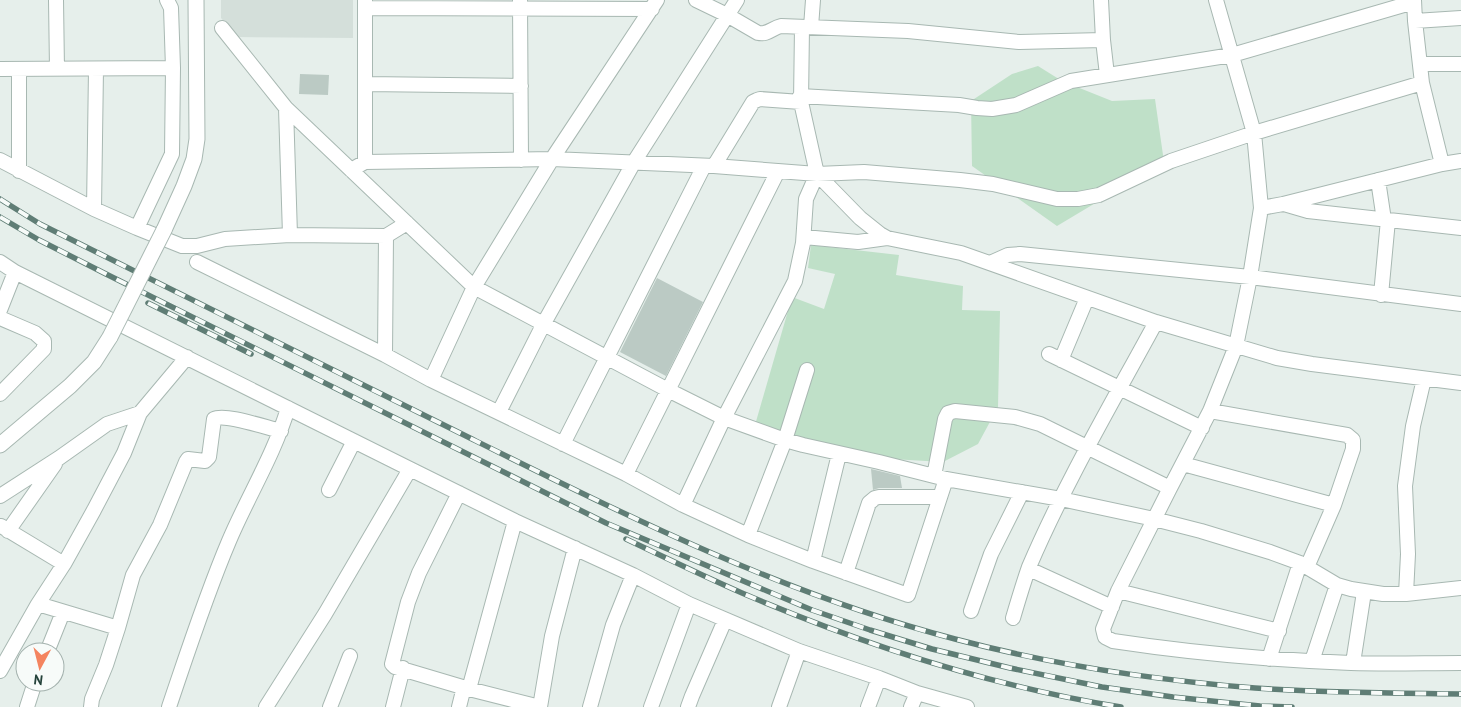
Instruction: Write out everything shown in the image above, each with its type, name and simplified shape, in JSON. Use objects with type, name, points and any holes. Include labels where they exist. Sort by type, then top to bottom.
[{"type":"street","points":[[56,0],[57,69]]},
{"type":"street","points":[[137,228],[172,154],[173,68],[171,8],[168,0]]},
{"type":"street","points":[[0,445],[70,386],[94,362],[110,337],[184,186],[194,159],[197,139],[196,0]]},
{"type":"street","points":[[696,0],[758,33],[764,34],[781,26],[908,31],[1019,42],[1103,40]]},
{"type":"street","points":[[499,412],[544,323],[634,162],[737,0]]},
{"type":"street","points":[[814,0],[806,27],[800,99],[817,174],[860,218],[880,234],[887,238],[961,253],[1156,322],[1293,361],[1461,383]]},
{"type":"street","points":[[1101,0],[1107,75]]},
{"type":"street","points":[[1216,0],[1254,133],[1261,208],[1250,277],[1236,346],[1210,412],[1118,592],[1104,629],[1105,637],[1113,641],[1182,651],[1269,659],[1353,663],[1461,663]]},
{"type":"street","points":[[563,444],[709,166],[753,102],[760,99],[800,99],[992,108],[1016,105],[1072,81],[1232,55],[1414,1],[1422,83],[1442,164]]},
{"type":"street","points":[[365,162],[365,4],[654,4]]},
{"type":"street","points":[[520,4],[521,160]]},
{"type":"street","points":[[431,380],[474,287],[552,159],[654,4]]},
{"type":"street","points":[[1415,20],[1461,18]]},
{"type":"street","points":[[222,28],[286,108],[474,287],[724,418],[784,440],[839,454],[940,477],[1061,499],[1154,519],[1236,541],[1304,565],[1337,585],[1364,592],[1406,594],[1461,588]]},
{"type":"street","points":[[1420,64],[1461,64]]},
{"type":"street","points":[[0,69],[173,68]]},
{"type":"street","points":[[94,209],[96,69]]},
{"type":"street","points":[[19,70],[20,171]]},
{"type":"street","points":[[351,170],[365,162],[552,159],[634,162],[817,174],[864,172],[960,180],[993,184],[1057,199],[1078,199],[1099,195],[1153,168],[1254,133],[1422,83]]},
{"type":"street","points":[[365,84],[521,86]]},
{"type":"street","points":[[286,108],[290,235]]},
{"type":"street","points":[[0,160],[94,209],[182,246],[197,246],[225,239],[290,235],[386,236],[407,223]]},
{"type":"street","points":[[1261,208],[1442,164],[1460,163]]},
{"type":"street","points":[[626,474],[778,171]]},
{"type":"street","points":[[684,505],[724,418],[795,281],[804,237],[806,199],[817,174]]},
{"type":"street","points":[[1378,180],[1386,220],[1382,295]]},
{"type":"street","points":[[1283,204],[1308,211],[1461,228]]},
{"type":"street","points":[[385,355],[386,236]]},
{"type":"street","points":[[804,237],[858,242],[887,238]]},
{"type":"street","points":[[990,263],[1008,255],[1020,254],[1250,277],[1461,304]]},
{"type":"street","points":[[0,262],[15,272],[186,358],[515,521],[633,575],[689,604],[799,651],[879,678],[949,705],[967,707]]},
{"type":"street","points":[[197,262],[385,355],[431,380],[748,535],[813,561],[908,595],[939,497],[945,419],[948,413],[955,411],[1015,417],[1040,424],[1170,488]]},
{"type":"street","points":[[0,310],[15,272]]},
{"type":"street","points":[[1087,298],[1055,357],[1202,428]]},
{"type":"street","points":[[0,318],[35,333],[44,341],[44,349],[0,394]]},
{"type":"street","points":[[1013,618],[1029,569],[1061,499],[1156,322]]},
{"type":"street","points":[[0,671],[94,510],[124,453],[140,412],[186,358]]},
{"type":"street","points":[[748,535],[784,440],[807,370]]},
{"type":"street","points":[[1406,594],[1408,554],[1405,486],[1413,426],[1424,379]]},
{"type":"street","points":[[170,707],[230,539],[281,431],[288,408]]},
{"type":"street","points":[[0,496],[107,424],[140,412]]},
{"type":"street","points":[[1210,412],[1347,435],[1353,440],[1353,449],[1334,505],[1304,565],[1269,659]]},
{"type":"street","points":[[91,707],[92,699],[118,628],[133,575],[160,525],[186,462],[188,459],[205,461],[209,457],[214,419],[219,417],[240,420],[281,431]]},
{"type":"street","points":[[329,490],[354,441]]},
{"type":"street","points":[[813,561],[839,454]]},
{"type":"street","points":[[59,458],[4,528],[64,564]]},
{"type":"street","points":[[1184,464],[1334,505]]},
{"type":"street","points":[[266,707],[314,631],[410,469]]},
{"type":"street","points":[[971,612],[990,554],[1022,492]]},
{"type":"street","points":[[459,493],[419,573],[408,602],[392,660],[392,664],[395,667],[533,706],[575,548]]},
{"type":"street","points":[[846,572],[871,500],[879,497],[939,497]]},
{"type":"street","points":[[459,707],[515,521]]},
{"type":"street","points":[[1029,569],[1112,607]]},
{"type":"street","points":[[590,707],[613,625],[633,575]]},
{"type":"street","points":[[1312,661],[1337,585]]},
{"type":"street","points":[[1118,592],[1279,631]]},
{"type":"street","points":[[1353,663],[1364,592]]},
{"type":"street","points":[[38,604],[118,628]]},
{"type":"street","points":[[651,707],[689,604]]},
{"type":"street","points":[[51,642],[62,612]]},
{"type":"street","points":[[688,707],[725,620]]},
{"type":"street","points":[[779,707],[799,651]]},
{"type":"street","points":[[330,707],[350,656]]},
{"type":"street","points":[[393,707],[403,668]]},
{"type":"street","points":[[868,707],[879,678]]},
{"type":"street","points":[[27,707],[32,692]]},
{"type":"street","points":[[911,707],[917,693]]},
{"type":"shaded area","points":[[221,0],[353,0],[353,38],[237,37],[221,18]]},
{"type":"green space","points":[[1038,66],[1062,81],[1112,101],[1155,99],[1164,162],[1057,226],[972,166],[971,101],[1012,74]]},
{"type":"green space","points":[[811,245],[899,255],[896,275],[963,286],[962,310],[1000,311],[998,407],[978,444],[943,462],[892,459],[805,443],[755,425],[792,297],[824,309],[835,274],[808,268]]},
{"type":"building","points":[[300,74],[329,75],[328,95],[299,94]]},
{"type":"building","points":[[657,278],[703,302],[666,376],[620,352]]},
{"type":"building","points":[[871,469],[900,476],[902,488],[879,488],[873,490]]},
{"type":"railway","points":[[0,199],[40,224],[588,496],[768,577],[830,600],[892,621],[955,639],[1066,664],[1142,676],[1255,688],[1333,692],[1461,694]]},
{"type":"railway","points":[[0,217],[39,240],[106,274],[606,523],[812,610],[932,649],[1010,668],[1102,687],[1173,697],[1260,706],[1292,707]]},
{"type":"railway","points":[[148,303],[251,354]]},
{"type":"railway","points":[[626,539],[742,593],[788,612],[928,662],[1024,688],[1121,707]]}]
